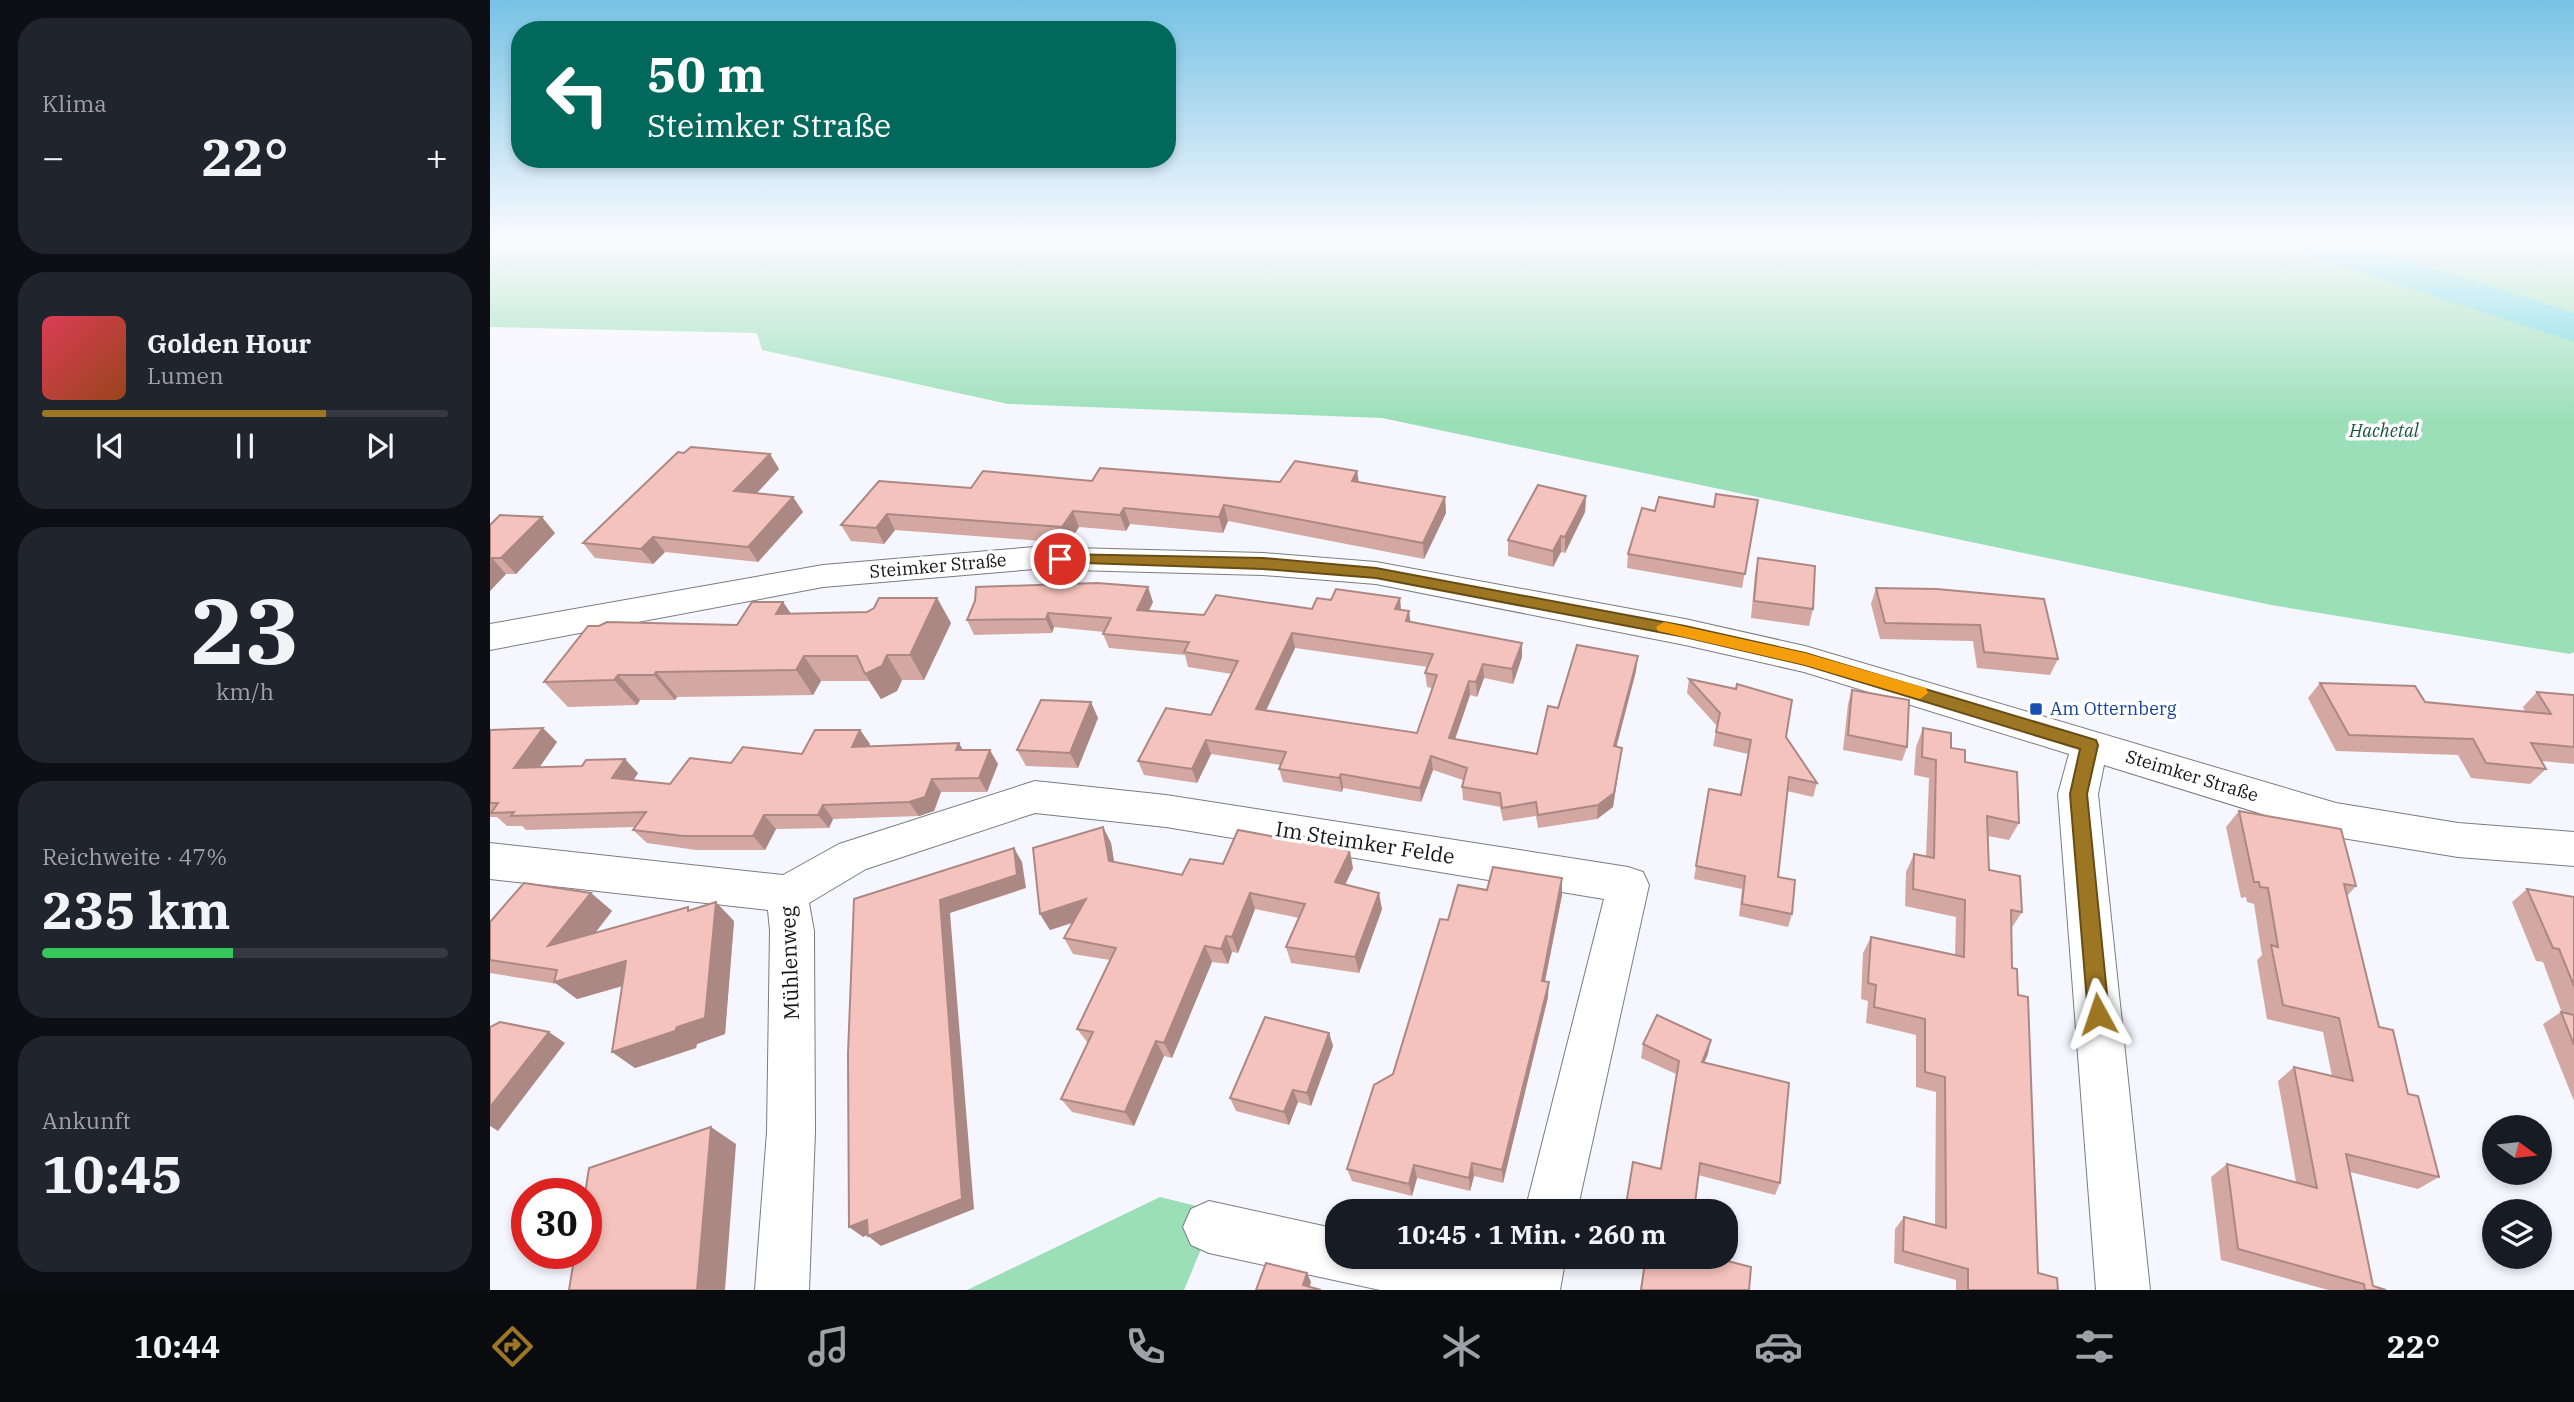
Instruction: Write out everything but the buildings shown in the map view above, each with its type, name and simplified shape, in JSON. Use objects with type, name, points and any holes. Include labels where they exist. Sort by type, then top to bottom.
[{"type":"street","name":"Steimker Straße","points":[[495,641],[836,575],[1035,558],[1263,564],[1376,573],[1685,632],[1805,659],[2336,820],[2458,840],[2574,849]]},
{"type":"street","points":[[2090,745],[2078,794],[2123,1290]]},
{"type":"street","name":"Im Steimker Felde","points":[[787,894],[853,856],[1035,797],[1166,811],[1628,885],[1554,1199]]},
{"type":"street","name":"Mühlenweg","points":[[490,861],[787,894],[792,931],[791,1132],[782,1290]]},
{"type":"street","points":[[1209,1227],[1325,1252]]},
{"type":"street","points":[[1405,1269],[1501,1290]]},
{"type":"street","points":[[1532,1290],[1537,1269]]},
{"type":"green space","name":"Hachetal","points":[[490,303],[2574,303],[2574,652],[2570,654],[2271,605],[1382,418],[1008,404],[762,350],[757,333],[490,327]]},
{"type":"green space","points":[[1160,1197],[1217,1211],[1184,1290],[967,1290]]},
{"type":"waterway","points":[[2498,303],[2574,328]]},
{"type":"slow traffic","points":[[1664,627],[1805,659],[1920,693]]},
{"type":"place","name":"Am Otternberg","points":[[2036,709]]},
{"type":"route","points":[[1060,559],[1263,564],[1376,573],[1685,632],[1805,659],[2090,745],[2078,794],[2098,1014]]}]
